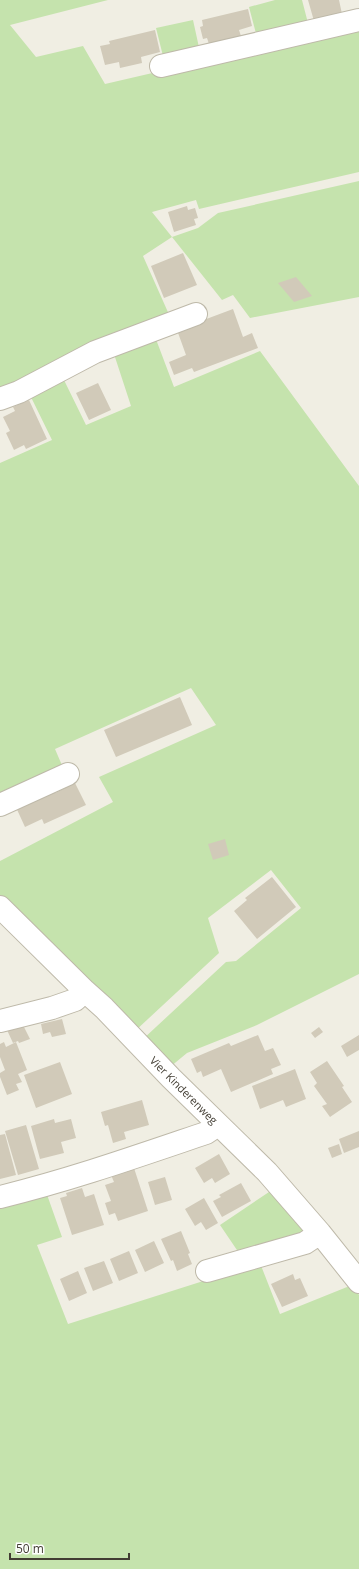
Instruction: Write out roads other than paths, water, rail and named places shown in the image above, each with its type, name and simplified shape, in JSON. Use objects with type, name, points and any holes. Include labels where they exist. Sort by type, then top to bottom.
[{"type":"street","points":[[161,66],[359,20]]},
{"type":"street","points":[[0,399],[19,392],[96,352],[196,314]]},
{"type":"street","points":[[0,805],[68,774]]},
{"type":"street","name":"Vier Kinderenweg","points":[[0,907],[104,1008],[218,1125],[267,1172],[320,1232],[359,1282]]},
{"type":"street","points":[[0,1021],[52,1008],[75,1000],[85,991]]},
{"type":"street","points":[[0,1197],[103,1168],[206,1133],[218,1125]]},
{"type":"street","points":[[207,1271],[305,1243],[320,1232]]}]
